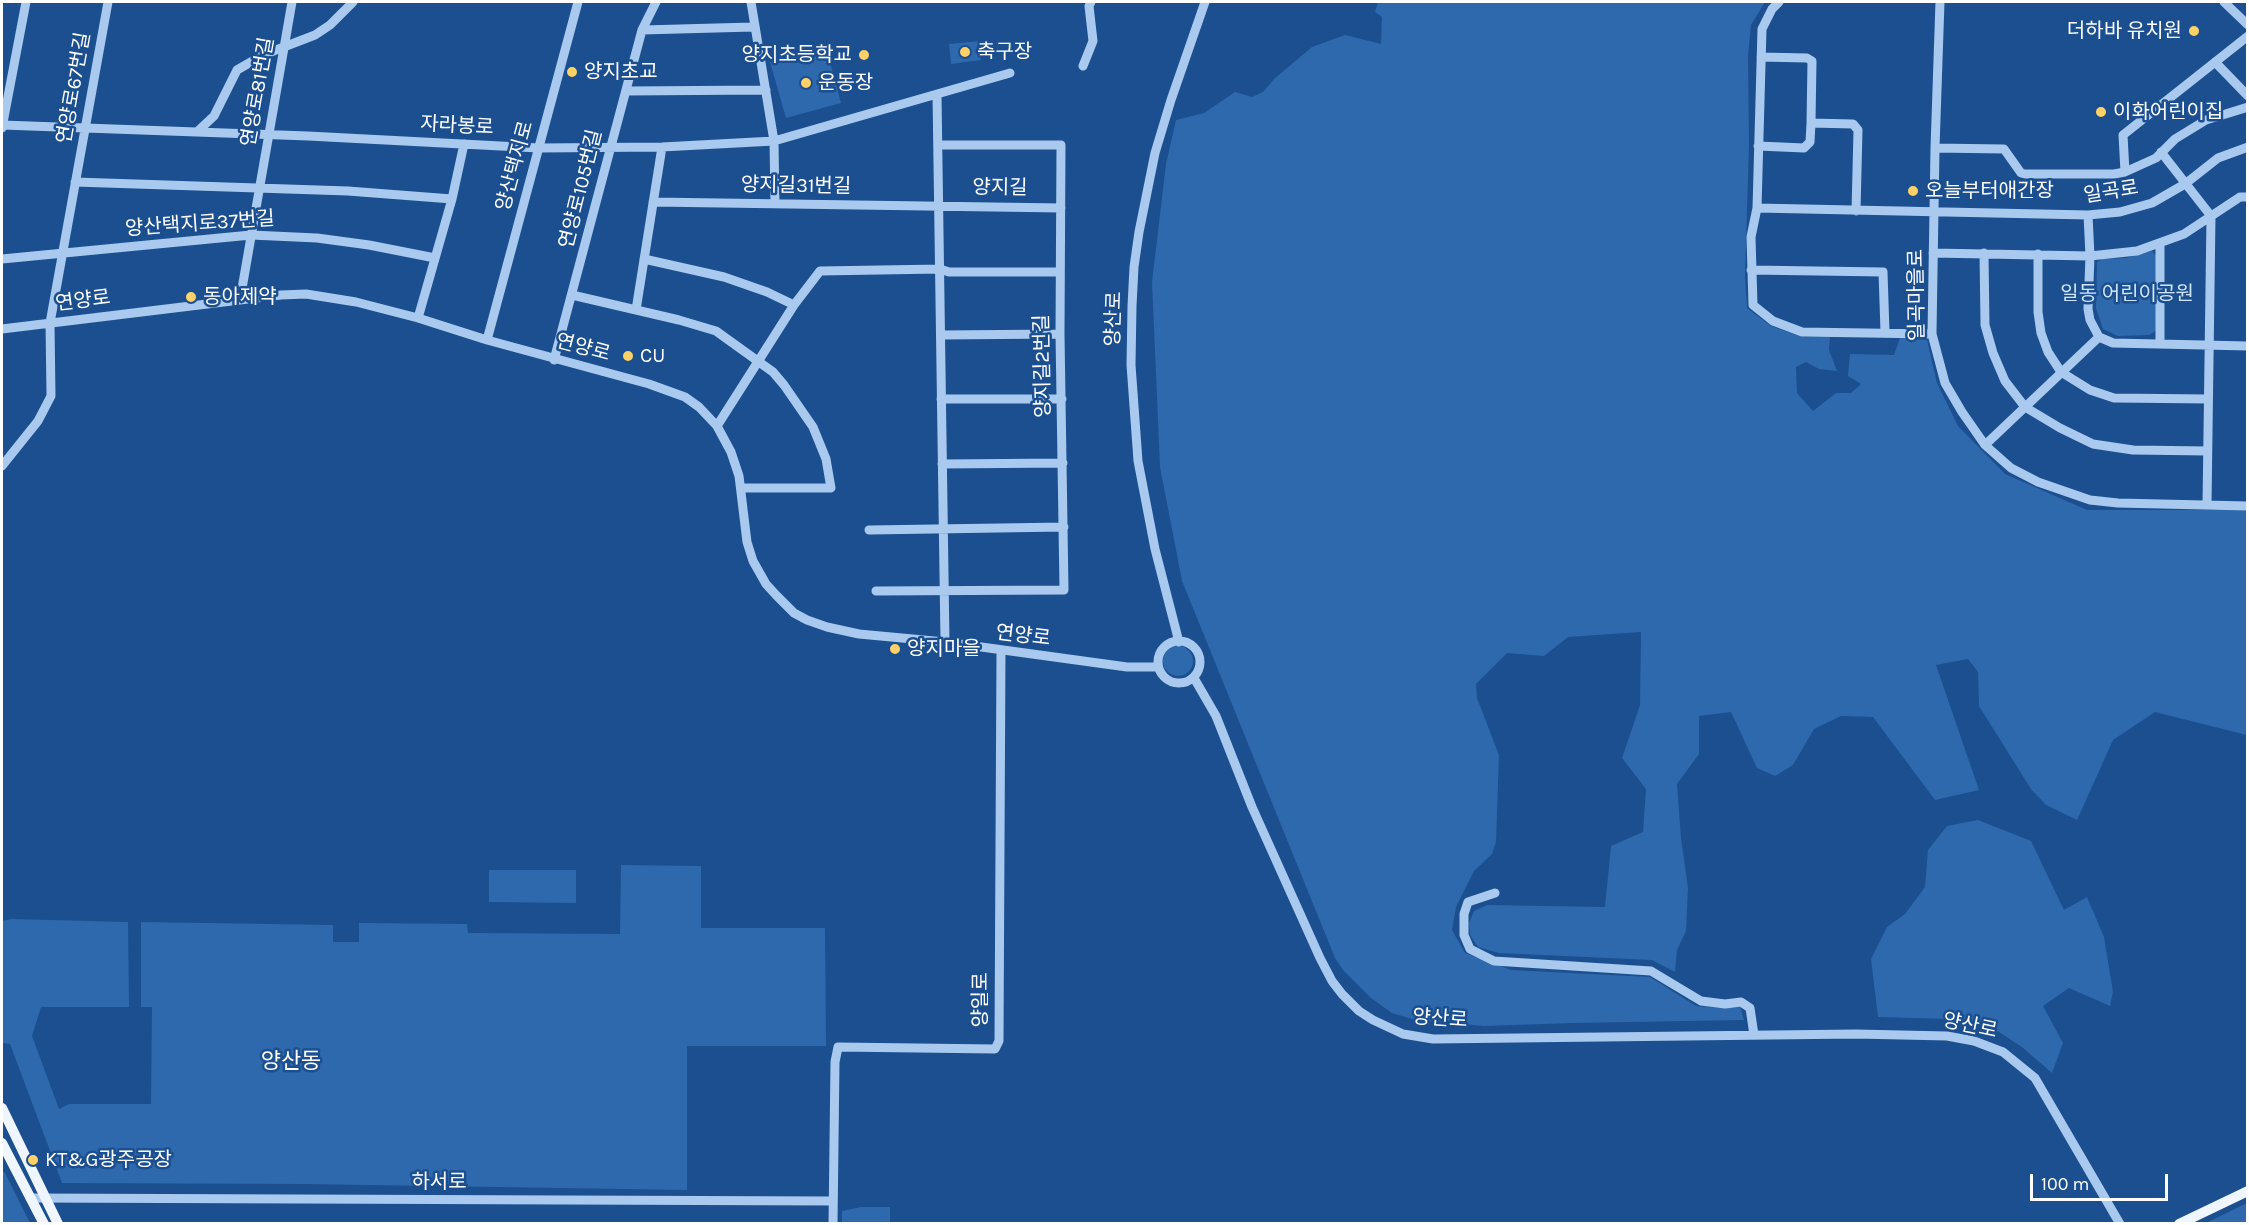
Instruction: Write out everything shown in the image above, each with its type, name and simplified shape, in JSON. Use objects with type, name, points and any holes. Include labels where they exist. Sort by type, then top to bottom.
[{"type":"main road","points":[[2,1108],[58,1224]]},
{"type":"main road","points":[[2,1143],[44,1224]]},
{"type":"main road","points":[[2179,1224],[2247,1191]]},
{"type":"street","points":[[2,126],[26,2]]},
{"type":"street","name":"연양로67번길","points":[[2,466],[38,421],[51,396],[50,323],[108,2]]},
{"type":"street","name":"연양로81번길","points":[[240,300],[292,2]]},
{"type":"street","points":[[198,131],[214,116],[237,70],[263,55],[315,35],[330,25],[353,2]]},
{"type":"street","name":"양산택지로","points":[[487,340],[578,2]]},
{"type":"street","name":"연양로105번길","points":[[554,360],[642,30],[656,2]]},
{"type":"street","points":[[751,2],[753,27],[774,141],[775,204]]},
{"type":"street","points":[[1083,66],[1093,41],[1089,6],[1091,2]]},
{"type":"street","name":"양산로","points":[[1179,642],[1155,549],[1138,461],[1131,365],[1132,306],[1139,232],[1155,153],[1204,2]]},
{"type":"street","points":[[1779,2],[1772,9],[1762,29],[1757,208],[1751,237],[1752,305],[1773,321],[1802,332],[1932,334]]},
{"type":"street","name":"일곡마을로","points":[[1940,2],[1932,334],[1946,383],[1962,412],[1985,445],[2011,468],[2038,482],[2090,500],[2247,506]]},
{"type":"street","points":[[2224,2],[2247,25]]},
{"type":"street","points":[[642,30],[753,27]]},
{"type":"street","points":[[2125,172],[2123,135],[2247,36]]},
{"type":"street","points":[[1758,146],[1804,147],[1810,142],[1811,123],[1812,61],[1807,58],[1761,57]]},
{"type":"street","points":[[2215,62],[2247,96]]},
{"type":"street","name":"자라봉로","points":[[2,126],[198,131],[539,148],[662,147],[774,141],[1010,73]]},
{"type":"street","points":[[626,92],[766,90]]},
{"type":"street","points":[[938,94],[945,642]]},
{"type":"street","points":[[1935,148],[2004,149],[2021,173],[2025,174],[2107,175],[2125,172],[2156,158],[2175,139],[2206,120],[2247,107]]},
{"type":"street","points":[[1811,123],[1853,124],[1858,130],[1856,211]]},
{"type":"street","points":[[418,318],[452,199],[464,144]]},
{"type":"street","name":"양지길2번길","points":[[938,145],[1061,145],[1060,334],[1064,590],[944,589]]},
{"type":"street","points":[[636,309],[662,147]]},
{"type":"street","name":"일곡로","points":[[1757,208],[2088,215],[2120,212],[2152,203],[2185,184],[2218,158],[2247,147]]},
{"type":"street","points":[[2162,152],[2211,216],[2207,505]]},
{"type":"street","points":[[75,182],[348,191],[452,199]]},
{"type":"street","points":[[1933,253],[2090,256],[2137,252],[2184,234],[2240,197],[2247,197]]},
{"type":"street","name":"양지길31번길","points":[[653,202],[939,205]]},
{"type":"street","name":"양지길","points":[[939,205],[1061,208]]},
{"type":"street","points":[[2088,215],[2090,256],[2088,309],[2090,320],[2099,337],[2113,343],[2247,346]]},
{"type":"street","name":"양산택지로37번길","points":[[2,259],[251,235],[317,238],[435,258]]},
{"type":"street","points":[[2160,244],[2160,344]]},
{"type":"street","points":[[1984,253],[1985,325],[1993,353],[2005,381],[2025,407],[2093,444],[2133,450],[2208,451]]},
{"type":"street","points":[[2038,254],[2038,312],[2041,333],[2048,352],[2061,372],[2090,390],[2114,398],[2208,399]]},
{"type":"street","points":[[644,259],[724,278],[767,292],[794,305]]},
{"type":"street","points":[[717,426],[794,305],[820,271],[940,268],[949,272],[1060,272]]},
{"type":"street","points":[[1751,270],[1883,272],[1885,332]]},
{"type":"street","name":"연양로","points":[[2,329],[281,295],[306,294],[356,302],[418,318],[554,360],[649,384],[685,397],[699,406],[717,426],[731,452],[741,488],[746,534],[753,561],[766,584],[794,613],[827,627],[859,634],[945,642],[1127,667],[1158,667]]},
{"type":"street","points":[[572,295],[636,309],[716,331],[760,361],[779,378],[806,414],[826,459],[831,488],[741,488]]},
{"type":"street","points":[[941,335],[1060,334]]},
{"type":"street","points":[[1985,445],[2099,337]]},
{"type":"street","points":[[941,399],[1062,399]]},
{"type":"street","points":[[942,464],[1063,463]]},
{"type":"street","points":[[869,530],[1064,527]]},
{"type":"street","points":[[876,591],[944,589]]},
{"type":"street","points":[[1179,642],[1192,646],[1199,656],[1200,666],[1194,678],[1187,682],[1174,683],[1166,679],[1158,667],[1158,658],[1169,644],[1179,642]]},
{"type":"street","name":"양일로","points":[[832,1224],[835,1062],[838,1047],[995,1048],[999,1041],[1001,651]]},
{"type":"street","name":"양산로","points":[[1194,678],[1215,716],[1257,818],[1320,958],[1342,994],[1372,1020],[1402,1034],[1433,1039],[1754,1035],[1947,1036],[1974,1041],[2003,1052],[2027,1070],[2043,1090],[2120,1224]]},
{"type":"street","points":[[1495,893],[1468,902],[1464,914],[1464,935],[1470,949],[1494,961],[1651,971],[1701,1001],[1725,1004],[1741,1002],[1750,1008],[1754,1035]]},
{"type":"street","name":"하서로","points":[[30,1198],[833,1201]]},
{"type":"green space","points":[[1378,2],[1765,2],[1751,25],[1748,56],[1749,145],[1745,277],[1747,308],[1771,326],[1802,337],[1830,337],[1829,350],[1837,371],[1819,369],[1806,362],[1796,367],[1797,393],[1813,411],[1836,393],[1851,393],[1861,384],[1848,376],[1850,354],[1894,355],[1900,338],[1927,340],[1937,383],[1958,426],[2005,474],[2087,510],[2247,510],[2247,735],[2155,712],[2113,740],[2077,820],[2046,805],[2031,789],[1979,706],[1978,672],[1968,659],[1936,665],[1979,790],[1935,800],[1873,717],[1841,716],[1814,729],[1793,765],[1775,776],[1757,768],[1731,712],[1699,716],[1699,754],[1677,784],[1688,888],[1686,931],[1677,950],[1675,972],[1652,960],[1499,953],[1478,947],[1470,935],[1469,923],[1474,911],[1487,905],[1605,907],[1611,846],[1643,832],[1646,789],[1622,758],[1640,705],[1641,632],[1568,637],[1544,656],[1507,653],[1476,684],[1477,698],[1499,755],[1496,842],[1492,854],[1474,871],[1456,907],[1452,930],[1465,953],[1511,970],[1650,977],[1696,1006],[1720,1008],[1740,1006],[1744,1020],[1484,1026],[1412,1019],[1392,1013],[1371,998],[1343,970],[1335,958],[1182,581],[1160,467],[1152,282],[1166,164],[1176,120],[1204,113],[1235,92],[1252,97],[1263,92],[1274,79],[1312,47],[1345,35],[1381,44],[1382,17],[1375,12]]},
{"type":"green space","name":"축구장","points":[[980,41],[981,60],[951,64],[949,44]]},
{"type":"green space","name":"운동장","points":[[826,47],[841,103],[786,118],[770,62]]},
{"type":"green space","name":"일동 어린이공원","points":[[2152,251],[2158,258],[2157,330],[2149,335],[2118,336],[2103,329],[2096,308],[2097,262],[2102,259],[2126,258]]},
{"type":"green space","points":[[1178,646],[1189,650],[1193,661],[1189,672],[1178,676],[1167,672],[1163,661],[1167,650]]},
{"type":"green space","points":[[1978,820],[2031,841],[2064,910],[2087,897],[2104,937],[2113,992],[2110,1006],[2069,988],[2043,1006],[2063,1043],[2052,1073],[2022,1047],[1999,1032],[1949,1019],[1878,1017],[1871,959],[1887,927],[1905,914],[1925,887],[1928,850],[1947,826]]},
{"type":"green space","points":[[621,865],[701,866],[701,928],[825,928],[826,1046],[687,1046],[687,1190],[62,1183],[10,1044],[3,1043],[2,921],[11,919],[128,922],[129,1007],[41,1007],[32,1036],[59,1109],[69,1104],[151,1104],[152,1007],[141,1007],[141,922],[333,925],[333,942],[359,942],[359,923],[467,924],[468,933],[620,934]]},
{"type":"green space","points":[[489,870],[576,870],[576,903],[489,902]]},
{"type":"green space","points":[[2,1171],[5,1173],[30,1223],[2,1223]]},
{"type":"green space","points":[[2247,1203],[2247,1223],[2206,1223]]},
{"type":"green space","points":[[861,1207],[890,1207],[890,1223],[842,1223],[842,1211]]},
{"type":"place","name":"더하바 유치원","points":[[2194,31]]},
{"type":"place","name":"축구장","points":[[965,52]]},
{"type":"place","name":"양지초등학교","points":[[864,55]]},
{"type":"place","name":"양지초교","points":[[572,72]]},
{"type":"place","name":"운동장","points":[[806,83]]},
{"type":"place","name":"이화어린이집","points":[[2101,112]]},
{"type":"place","name":"오늘부터애간장","points":[[1913,191]]},
{"type":"place","name":"동아제약","points":[[191,297]]},
{"type":"place","name":"CU","points":[[628,356]]},
{"type":"place","name":"양지마을","points":[[895,649]]},
{"type":"place","name":"KT&G광주공장","points":[[33,1160]]},
{"type":"district","name":"양산동","points":[[291,1062]]}]
